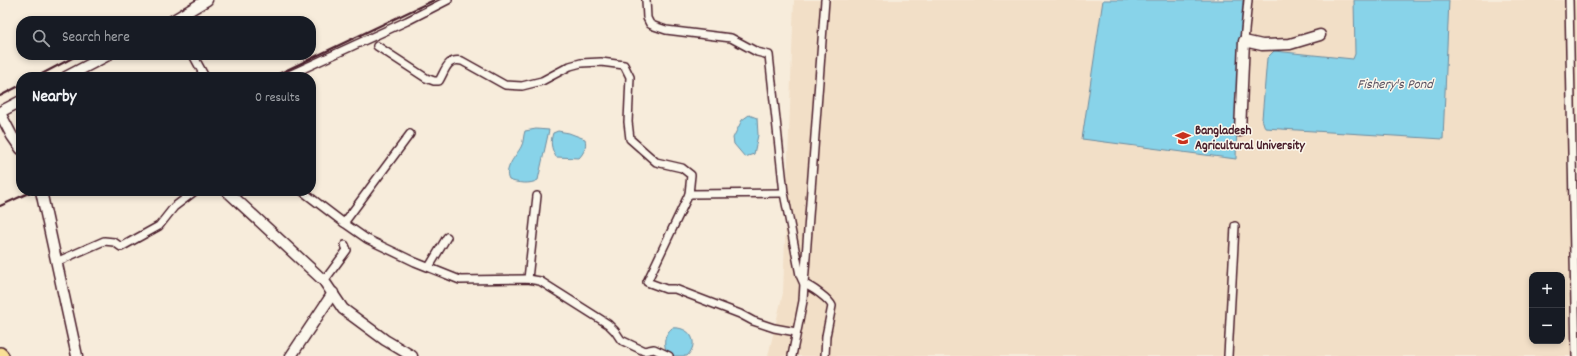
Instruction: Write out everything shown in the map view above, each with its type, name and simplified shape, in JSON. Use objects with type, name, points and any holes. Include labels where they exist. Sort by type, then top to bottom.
[{"type":"street","points":[[181,16],[207,0]]},
{"type":"street","points":[[296,72],[407,21],[448,0]]},
{"type":"street","points":[[646,0],[647,18],[650,24],[654,26],[666,30],[731,38],[756,52],[769,55],[784,193],[800,275],[804,284],[812,287],[830,302],[832,306],[826,336],[825,356]]},
{"type":"street","points":[[792,356],[803,300],[825,0]]},
{"type":"street","points":[[1240,131],[1244,41],[1248,0]]},
{"type":"street","points":[[1569,0],[1576,258],[1576,356]]},
{"type":"street","points":[[1244,41],[1262,45],[1290,44],[1320,35]]},
{"type":"street","points":[[377,46],[426,78],[434,81],[439,81],[448,65],[452,61],[456,60],[462,61],[505,85],[511,86],[522,86],[542,81],[570,66],[581,63],[601,62],[624,65],[630,76],[628,122],[630,139],[656,162],[682,168],[691,176],[689,194],[647,282],[666,289],[675,289],[740,314],[753,321],[774,328],[796,332]]},
{"type":"street","points":[[76,72],[98,60]]},
{"type":"street","points":[[196,60],[203,72]]},
{"type":"street","points":[[16,104],[0,112],[16,142]]},
{"type":"street","points":[[344,223],[410,134]]},
{"type":"street","points":[[689,194],[784,193]]},
{"type":"street","points":[[42,196],[77,356]]},
{"type":"street","points":[[56,262],[104,241],[114,242],[121,247],[159,226],[174,207],[188,196]]},
{"type":"street","points":[[232,196],[324,281],[343,309],[385,340],[412,356]]},
{"type":"street","points":[[309,196],[367,239],[415,262],[460,280],[528,279],[540,281],[608,324],[621,340],[644,351],[654,349],[669,356]]},
{"type":"street","points":[[528,279],[537,196]]},
{"type":"street","points":[[1228,356],[1235,226]]},
{"type":"street","points":[[429,267],[447,237]]},
{"type":"street","points":[[324,281],[347,250],[346,245]]},
{"type":"street","points":[[292,356],[333,293]]},
{"type":"shaded area","name":"Bangladesh Agricultural University","points":[[794,0],[1577,0],[1577,356],[768,356],[783,293]]},
{"type":"water","points":[[1103,0],[1243,0],[1239,55],[1236,159],[1082,139]]},
{"type":"water","name":"Fishery's Pond","points":[[1354,0],[1449,0],[1443,139],[1265,128],[1262,119],[1267,58],[1274,51],[1353,59],[1355,54]]},
{"type":"water","points":[[749,115],[757,118],[758,135],[754,154],[745,157],[734,144],[733,138],[742,120]]},
{"type":"water","points":[[536,129],[549,130],[538,180],[531,183],[524,183],[509,180],[509,167],[522,145],[525,131]]},
{"type":"water","points":[[558,131],[569,133],[585,139],[585,149],[579,158],[556,157],[551,142],[553,133]]},
{"type":"water","points":[[672,328],[678,328],[688,332],[691,336],[693,345],[687,356],[673,356],[666,350],[665,338]]},
{"type":"railway","points":[[316,56],[434,0]]},
{"type":"railway","points":[[46,72],[68,60]]},
{"type":"railway","points":[[283,72],[308,60]]},
{"type":"railway","points":[[0,96],[16,88]]},
{"type":"railway","points":[[0,206],[22,196]]},
{"type":"place","name":"Bangladesh Agricultural University","points":[[1183,138]]}]
